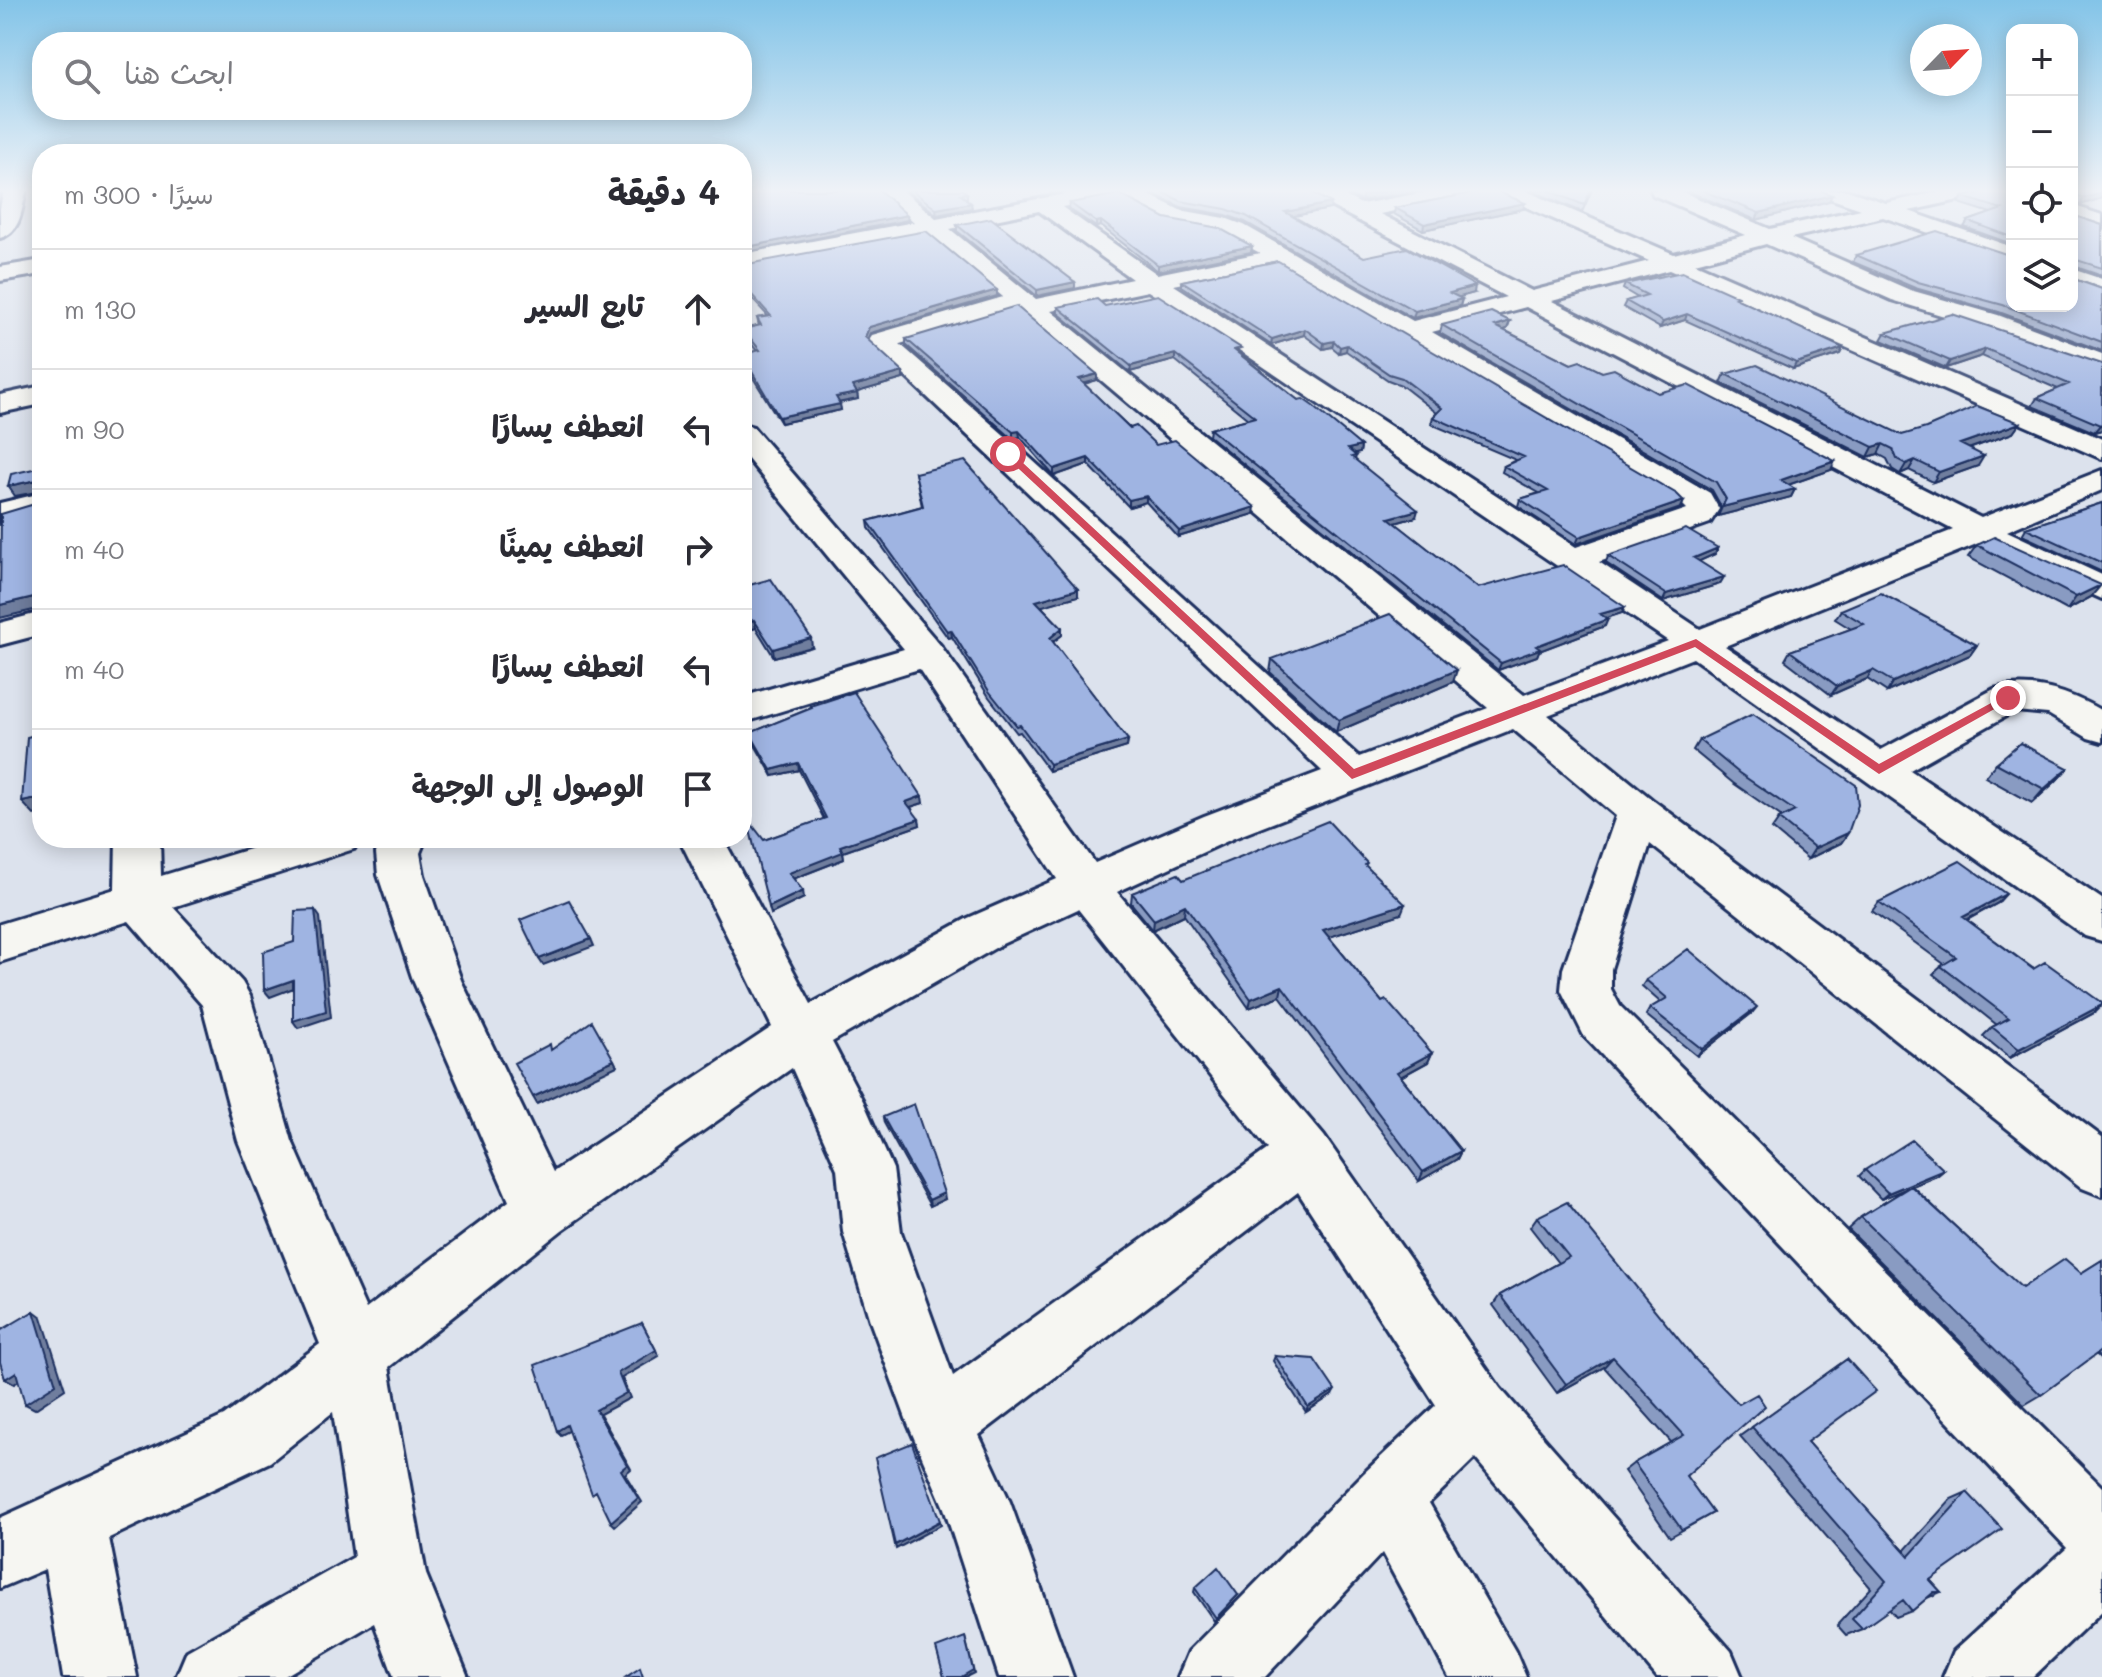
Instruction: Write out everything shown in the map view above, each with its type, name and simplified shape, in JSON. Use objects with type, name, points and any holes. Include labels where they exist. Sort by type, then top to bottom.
[{"type":"street","points":[[985,268],[1639,812],[2102,1170]]},
{"type":"street","points":[[1134,268],[1696,643],[2102,923]]},
{"type":"street","points":[[1217,268],[1028,303],[881,341],[1008,454],[1352,775]]},
{"type":"street","points":[[1303,268],[1687,491],[1702,504],[1703,509],[1698,516],[1573,560]]},
{"type":"street","points":[[1471,268],[1982,532],[2102,588]]},
{"type":"street","points":[[1410,330],[1647,268]]},
{"type":"street","points":[[1685,268],[2102,450]]},
{"type":"street","points":[[1839,268],[1901,295],[1989,321],[2102,363]]},
{"type":"street","points":[[0,274],[32,269]]},
{"type":"street","points":[[2078,278],[2102,287]]},
{"type":"street","points":[[0,404],[32,397]]},
{"type":"street","points":[[752,445],[928,654],[1086,886],[1305,1154],[1477,1411],[1705,1677]]},
{"type":"street","points":[[0,1554],[247,1439],[542,1211],[800,1035],[985,931],[1219,827],[1982,532],[2102,479]]},
{"type":"street","points":[[0,513],[32,505]]},
{"type":"street","points":[[0,634],[32,626]]},
{"type":"street","points":[[752,707],[928,654]]},
{"type":"street","points":[[1879,769],[2008,698],[2036,698],[2062,705],[2102,729]]},
{"type":"street","points":[[1639,812],[1587,969],[1586,990],[1602,1021],[2102,1535]]},
{"type":"street","points":[[138,848],[138,900],[225,996],[265,1141],[356,1356],[391,1574],[431,1677]]},
{"type":"street","points":[[0,943],[306,848]]},
{"type":"street","points":[[400,848],[401,875],[437,980],[542,1211]]},
{"type":"street","points":[[706,848],[844,1118],[865,1169],[872,1232],[900,1321],[940,1424],[976,1502],[1036,1677]]},
{"type":"street","points":[[940,1424],[1305,1154]]},
{"type":"street","points":[[1215,1677],[1388,1497],[1477,1411]]},
{"type":"street","points":[[1388,1497],[1489,1677]]},
{"type":"street","points":[[71,1520],[100,1677]]},
{"type":"street","points":[[1980,1677],[2102,1563]]},
{"type":"street","points":[[213,1677],[391,1574]]},
{"type":"building","points":[[752,268],[971,268],[997,290],[869,327],[865,337],[903,372],[853,386],[857,393],[836,397],[840,404],[779,417],[752,372],[752,352],[760,350],[752,340],[752,327],[761,325],[757,318],[771,316],[752,295]]},
{"type":"building","points":[[1010,268],[1057,268],[1075,282],[1037,290]]},
{"type":"building","points":[[1243,268],[1290,268],[1677,494],[1684,501],[1579,537],[1520,499],[1548,491],[1504,466],[1524,457],[1433,417],[1442,408],[1402,378],[1389,374],[1347,345],[1340,347],[1334,341],[1324,343],[1305,329],[1272,339],[1182,281]]},
{"type":"building","points":[[1339,268],[1443,268],[1475,286],[1450,293],[1462,299],[1415,311]]},
{"type":"building","points":[[1886,268],[2006,268],[2006,306],[1918,282]]},
{"type":"building","points":[[1682,272],[1843,348],[1796,363],[1687,314],[1663,322],[1626,301],[1647,295],[1625,284]]},
{"type":"building","points":[[2078,280],[2102,289],[2102,342],[2022,312],[2078,312]]},
{"type":"building","points":[[1158,295],[1241,348],[1234,350],[1298,400],[1303,399],[1313,406],[1361,446],[1348,449],[1356,456],[1352,457],[1418,510],[1389,518],[1478,588],[1563,565],[1625,607],[1600,614],[1608,619],[1536,646],[1540,649],[1501,663],[1210,429],[1255,417],[1175,354],[1131,366],[1058,307],[1097,299],[1105,306]]},
{"type":"building","points":[[1016,306],[1097,374],[1079,379],[1130,428],[1136,426],[1156,445],[1175,440],[1255,507],[1179,531],[1146,496],[1129,500],[1088,458],[1054,469],[1019,431],[1013,432],[906,339]]},
{"type":"building","points":[[1491,312],[1510,321],[1495,326],[1571,364],[1580,361],[1602,372],[1614,369],[1658,393],[1688,385],[1835,461],[1781,480],[1795,489],[1722,507],[1726,499],[1716,482],[1442,325]]},
{"type":"building","points":[[1952,314],[2102,364],[2102,424],[2037,398],[2069,384],[1986,349],[1950,361],[1885,333]]},
{"type":"building","points":[[1757,365],[1902,435],[1977,406],[2020,423],[1960,444],[1984,456],[1939,472],[1915,460],[1906,464],[1897,459],[1893,449],[1883,444],[1873,447],[1725,374]]},
{"type":"building","points":[[965,461],[1078,589],[1036,601],[1062,628],[1050,638],[1128,740],[1049,764],[989,691],[951,630],[947,631],[868,521],[923,506],[915,473]]},
{"type":"building","points":[[32,469],[32,481],[8,486],[11,474]]},
{"type":"building","points":[[2102,503],[2102,563],[2026,528]]},
{"type":"building","points":[[32,505],[32,597],[0,605],[1,514]]},
{"type":"building","points":[[1686,529],[1718,548],[1694,558],[1724,577],[1666,594],[1608,556]]},
{"type":"building","points":[[1994,537],[2101,585],[2076,597],[1977,545]]},
{"type":"building","points":[[771,579],[811,638],[773,649],[754,620],[752,584]]},
{"type":"building","points":[[1881,593],[1977,645],[1893,682],[1873,670],[1837,686],[1790,651],[1864,624],[1841,610]]},
{"type":"building","points":[[1390,614],[1457,670],[1339,720],[1272,659]]},
{"type":"building","points":[[854,692],[922,796],[906,802],[919,819],[840,846],[843,852],[789,873],[803,891],[769,907],[752,838],[752,824],[764,840],[826,818],[798,763],[771,770],[752,732],[811,706]]},
{"type":"building","points":[[1753,714],[1856,785],[1858,805],[1848,833],[1815,848],[1779,819],[1795,811],[1739,773],[1699,740]]},
{"type":"building","points":[[32,736],[32,800],[22,802],[27,737]]},
{"type":"building","points":[[2020,743],[2068,768],[2044,789],[1996,763]]},
{"type":"building","points":[[1328,821],[1367,863],[1365,865],[1405,904],[1323,930],[1382,1002],[1386,1000],[1432,1053],[1397,1072],[1461,1151],[1423,1172],[1282,986],[1251,999],[1185,905],[1154,920],[1132,893],[1178,874],[1183,880]]},
{"type":"building","points":[[1960,861],[2006,894],[1963,917],[2033,969],[2045,962],[2102,1005],[2019,1049],[1992,1027],[2009,1018],[1941,966],[1956,957],[1879,902]]},
{"type":"building","points":[[569,900],[591,939],[539,959],[520,920]]},
{"type":"building","points":[[315,910],[326,1011],[293,1021],[293,980],[264,990],[263,952],[294,942],[295,911]]},
{"type":"building","points":[[1688,949],[1757,1007],[1702,1049],[1650,1008],[1667,998],[1646,980]]},
{"type":"building","points":[[592,1021],[614,1060],[533,1097],[514,1063],[550,1044],[551,1050]]},
{"type":"building","points":[[914,1104],[944,1193],[929,1200],[883,1117]]},
{"type":"building","points":[[1912,1140],[1944,1170],[1888,1193],[1865,1170]]},
{"type":"building","points":[[1911,1186],[2022,1288],[2065,1259],[2081,1273],[2102,1260],[2102,1350],[2041,1395],[1861,1217]]},
{"type":"building","points":[[1567,1202],[1694,1358],[1739,1404],[1757,1394],[1765,1406],[1686,1476],[1713,1513],[1682,1530],[1634,1463],[1684,1435],[1613,1357],[1566,1384],[1500,1295],[1569,1257],[1537,1217]]},
{"type":"building","points":[[34,1311],[56,1384],[25,1404],[16,1372],[5,1379],[0,1362],[0,1331]]},
{"type":"building","points":[[642,1323],[656,1350],[618,1373],[626,1393],[596,1410],[627,1465],[621,1470],[638,1498],[611,1522],[596,1491],[592,1494],[567,1425],[557,1431],[535,1365]]},
{"type":"building","points":[[1275,1356],[1314,1359],[1335,1390],[1308,1407]]},
{"type":"building","points":[[1847,1359],[1876,1391],[1807,1442],[1909,1556],[1967,1492],[2002,1529],[1930,1580],[1941,1592],[1934,1592],[1912,1611],[1903,1600],[1862,1629],[1852,1619],[1886,1581],[1752,1427]]},
{"type":"building","points":[[912,1443],[940,1521],[895,1545],[875,1458]]},
{"type":"building","points":[[1218,1567],[1238,1595],[1216,1618],[1195,1588]]},
{"type":"building","points":[[965,1637],[973,1670],[961,1677],[944,1677],[936,1648]]},
{"type":"building","points":[[640,1668],[643,1677],[626,1677]]},
{"type":"route","points":[[1008,454],[1352,775],[1696,643],[1879,769],[2008,698]]}]
